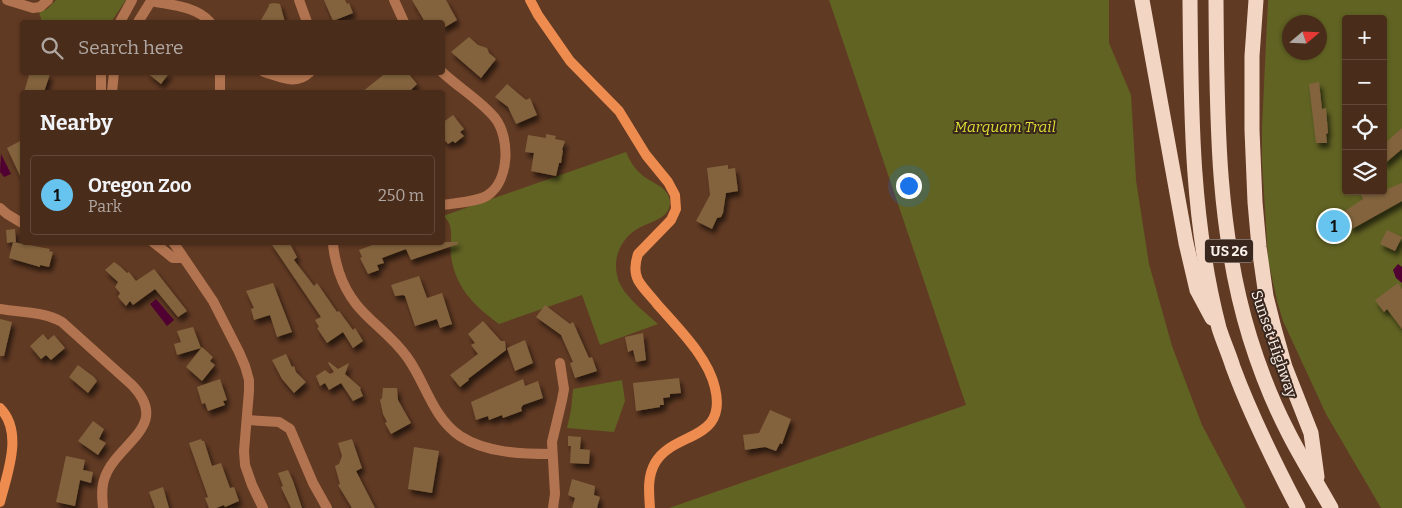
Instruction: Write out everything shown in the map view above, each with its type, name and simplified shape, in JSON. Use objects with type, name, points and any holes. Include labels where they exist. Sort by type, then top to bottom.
[{"type":"highway","points":[[1142,0],[1176,194],[1197,290],[1220,330]]},
{"type":"highway","name":"US 26","points":[[1190,0],[1193,142],[1205,261],[1220,330],[1256,424],[1298,508]]},
{"type":"highway","name":"Sunset Highway","points":[[1216,0],[1220,174],[1233,272],[1250,338],[1270,392],[1288,432],[1331,508]]},
{"type":"highway","points":[[1256,0],[1252,56],[1252,102],[1255,202],[1259,247],[1266,296],[1274,328],[1285,367],[1311,433],[1319,486]]},
{"type":"main road","points":[[530,0],[538,15],[570,61],[619,111],[646,155],[668,182],[675,195],[676,209],[670,220],[638,254],[636,275],[644,289],[674,323],[708,367],[715,388],[717,410],[712,421],[704,430],[666,451],[655,463],[649,485],[650,508]]},
{"type":"main road","points":[[0,408],[7,416],[12,428],[11,456],[0,502]]},
{"type":"street","points":[[7,0],[34,8],[40,7],[48,0]]},
{"type":"street","points":[[121,20],[132,0]]},
{"type":"street","points":[[300,0],[306,20]]},
{"type":"street","points":[[394,0],[403,20]]},
{"type":"street","points":[[139,20],[151,1],[195,11],[208,20]]},
{"type":"street","points":[[101,75],[101,90]]},
{"type":"street","points":[[112,90],[114,75]]},
{"type":"street","points":[[220,75],[220,90]]},
{"type":"street","points":[[274,75],[294,81],[302,79],[307,75]]},
{"type":"street","points":[[445,75],[495,118],[505,139],[506,156],[496,187],[486,196],[445,204]]},
{"type":"street","points":[[0,208],[20,221]]},
{"type":"street","points":[[157,245],[173,258],[183,258]]},
{"type":"street","points":[[175,245],[213,301],[239,352],[248,380],[249,406],[244,452],[245,465],[263,508]]},
{"type":"street","points":[[333,245],[334,256],[350,297],[406,355],[439,416],[448,427],[460,436],[485,447],[523,453],[552,454]]},
{"type":"street","points":[[0,309],[40,314],[62,322],[132,385],[141,396],[147,414],[144,426],[113,463],[105,476],[102,491],[103,508]]},
{"type":"street","points":[[553,508],[555,494],[552,442],[564,388],[560,363]]},
{"type":"street","points":[[248,420],[279,422],[290,429],[313,483],[327,508]]},
{"type":"green space","points":[[56,0],[126,0],[112,20],[41,20],[39,12],[47,9]]},
{"type":"green space","name":"Marquam Trail","points":[[829,0],[1109,0],[1109,43],[1131,95],[1136,180],[1149,264],[1172,346],[1202,425],[1246,508],[669,508],[966,405]]},
{"type":"green space","points":[[1268,0],[1402,0],[1402,508],[1381,508],[1326,414],[1283,321],[1268,259],[1262,162]]},
{"type":"green space","points":[[626,152],[632,164],[639,172],[663,188],[670,202],[667,212],[663,216],[633,231],[627,237],[620,248],[616,260],[619,283],[624,291],[658,324],[600,345],[582,295],[499,324],[476,305],[459,282],[452,263],[451,229],[445,215]]},
{"type":"green space","points":[[622,380],[625,401],[614,432],[567,428],[573,389]]},
{"type":"shaded area","points":[[1,154],[11,174],[4,177],[0,172]]},
{"type":"shaded area","points":[[1398,264],[1402,267],[1402,283],[1396,278],[1393,270]]},
{"type":"shaded area","points":[[156,299],[174,320],[167,326],[150,304]]},
{"type":"building","points":[[324,0],[345,0],[347,4],[349,3],[353,13],[333,20]]},
{"type":"building","points":[[412,0],[446,0],[457,20],[445,27],[445,20],[424,20]]},
{"type":"building","points":[[269,4],[280,4],[284,20],[261,20]]},
{"type":"building","points":[[469,37],[478,45],[487,48],[489,53],[496,59],[481,78],[451,52]]},
{"type":"building","points":[[29,75],[50,75],[45,90],[25,90]]},
{"type":"building","points":[[150,75],[168,75],[161,84]]},
{"type":"building","points":[[383,75],[410,75],[417,84],[411,90],[364,90]]},
{"type":"building","points":[[1319,82],[1322,109],[1326,108],[1327,143],[1316,143],[1309,84]]},
{"type":"building","points":[[507,84],[526,100],[530,98],[537,115],[516,124],[508,107],[495,97]]},
{"type":"building","points":[[453,115],[464,129],[460,132],[464,136],[455,143],[453,141],[448,144],[445,140],[445,121]]},
{"type":"building","points":[[1402,128],[1402,149],[1387,162],[1387,150],[1387,141]]},
{"type":"building","points":[[546,134],[556,136],[555,139],[565,141],[561,163],[559,163],[556,176],[531,171],[534,153],[525,152],[528,135],[546,138]]},
{"type":"building","points":[[20,141],[20,176],[7,148]]},
{"type":"building","points":[[728,165],[728,169],[735,168],[738,191],[726,193],[723,213],[721,217],[717,218],[712,229],[696,221],[710,195],[707,168]]},
{"type":"building","points":[[1402,183],[1402,201],[1352,229],[1342,213],[1363,199],[1361,195],[1387,195],[1387,189]]},
{"type":"building","points":[[15,229],[16,242],[7,243],[6,230]]},
{"type":"building","points":[[1387,230],[1402,237],[1395,251],[1380,244]]},
{"type":"building","points":[[13,242],[20,243],[20,245],[50,249],[49,251],[53,252],[49,267],[40,265],[40,267],[9,258]]},
{"type":"building","points":[[445,242],[458,242],[458,244],[411,260],[406,249],[382,258],[384,263],[377,265],[379,270],[368,274],[360,258],[362,257],[359,250],[372,245],[445,245]]},
{"type":"building","points":[[272,245],[291,245],[297,257],[294,260],[314,286],[317,283],[337,312],[339,311],[353,330],[355,328],[363,341],[353,348],[343,332],[327,343],[317,328],[319,327],[315,320],[321,317]]},
{"type":"building","points":[[114,262],[127,273],[129,272],[136,281],[154,269],[187,311],[178,317],[155,289],[133,305],[130,301],[126,306],[118,297],[120,293],[115,287],[118,282],[105,270]]},
{"type":"building","points":[[419,276],[427,298],[442,293],[452,324],[440,328],[437,319],[415,326],[405,296],[395,296],[391,285]]},
{"type":"building","points":[[273,283],[292,332],[277,337],[270,315],[254,320],[251,309],[254,308],[246,291]]},
{"type":"building","points":[[1398,283],[1402,289],[1402,329],[1387,309],[1384,312],[1375,300]]},
{"type":"building","points":[[545,305],[570,324],[573,322],[589,358],[592,357],[597,371],[575,378],[570,363],[573,362],[561,335],[536,317]]},
{"type":"building","points":[[0,319],[12,322],[4,356],[0,356]]},
{"type":"building","points":[[483,321],[501,341],[505,341],[506,350],[460,387],[450,375],[478,354],[471,345],[475,343],[468,334]]},
{"type":"building","points":[[193,327],[201,348],[177,355],[174,344],[181,342],[177,331]]},
{"type":"building","points":[[643,333],[646,360],[636,362],[633,350],[628,352],[625,337]]},
{"type":"building","points":[[43,334],[48,340],[54,335],[65,348],[51,360],[46,355],[41,359],[30,346]]},
{"type":"building","points":[[525,340],[533,363],[515,371],[507,348]]},
{"type":"building","points":[[202,347],[213,357],[210,361],[215,365],[202,381],[186,367]]},
{"type":"building","points":[[286,354],[292,367],[294,366],[296,372],[306,382],[294,393],[282,379],[272,360]]},
{"type":"building","points":[[329,362],[338,369],[349,363],[345,374],[361,388],[363,396],[353,401],[341,383],[329,390],[325,383],[320,386],[316,376],[325,370],[330,374],[334,372]]},
{"type":"building","points":[[78,365],[97,381],[88,393],[69,377]]},
{"type":"building","points":[[679,378],[681,393],[670,394],[670,397],[663,398],[664,405],[660,405],[660,407],[636,411],[633,383]]},
{"type":"building","points":[[220,379],[227,400],[223,401],[225,405],[208,411],[205,403],[202,404],[197,387]]},
{"type":"building","points":[[523,379],[525,386],[538,381],[543,398],[523,405],[522,411],[503,418],[502,415],[489,420],[488,416],[476,420],[471,402]]},
{"type":"building","points":[[383,388],[397,388],[398,400],[411,423],[391,434],[385,423],[387,422],[380,400]]},
{"type":"building","points":[[770,410],[791,419],[782,444],[780,443],[776,451],[765,447],[745,450],[743,435],[759,433]]},
{"type":"building","points":[[93,421],[104,429],[99,439],[106,443],[98,455],[78,441]]},
{"type":"building","points":[[568,436],[581,437],[580,449],[590,450],[589,464],[570,463],[571,446],[568,446]]},
{"type":"building","points":[[201,439],[204,441],[212,466],[221,463],[230,488],[234,487],[239,501],[225,507],[224,505],[209,508],[205,498],[208,497],[189,443]]},
{"type":"building","points":[[352,439],[362,468],[356,471],[375,508],[352,508],[338,485],[340,484],[335,466],[339,464],[342,456],[338,443]]},
{"type":"building","points":[[414,447],[439,451],[432,493],[408,489]]},
{"type":"building","points":[[66,456],[85,460],[83,470],[93,472],[91,483],[80,480],[75,506],[56,502]]},
{"type":"building","points":[[288,470],[302,508],[291,508],[281,487],[283,486],[278,473]]},
{"type":"building","points":[[572,479],[595,486],[594,495],[600,497],[597,508],[572,508],[575,498],[568,495]]},
{"type":"building","points":[[163,487],[169,508],[155,508],[149,492]]},
{"type":"place","name":"Oregon Zoo","points":[[1334,226]]}]
